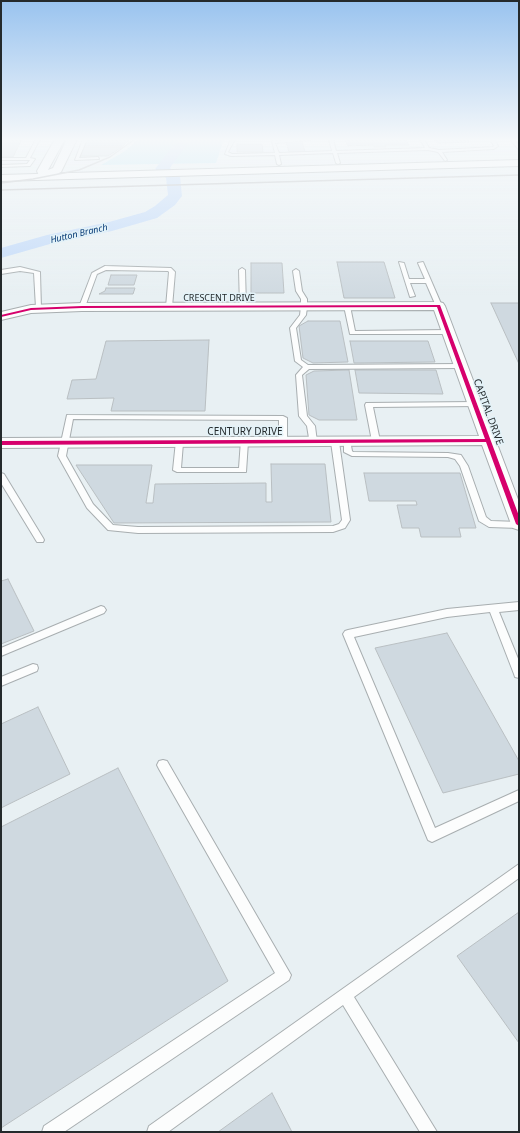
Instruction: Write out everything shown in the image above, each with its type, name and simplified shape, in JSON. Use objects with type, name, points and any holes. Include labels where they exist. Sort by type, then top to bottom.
[{"type":"street","name":"CRESCENT DRIVE","points":[[1,316],[39,308],[82,307],[439,306]]},
{"type":"street","name":"CAPITAL DRIVE","points":[[439,306],[519,525]]},
{"type":"street","name":"CENTURY DRIVE","points":[[1,443],[376,442],[450,448],[488,440]]},
{"type":"lane","points":[[401,263],[412,296]]},
{"type":"lane","points":[[421,263],[439,306]]},
{"type":"lane","points":[[82,307],[95,273],[105,268],[169,270],[172,272],[170,307]]},
{"type":"lane","points":[[1,272],[20,269],[38,272],[39,308]]},
{"type":"lane","points":[[242,270],[243,307]]},
{"type":"lane","points":[[296,271],[299,291],[304,299],[304,306],[303,315],[293,328],[298,360],[307,367],[461,366]]},
{"type":"lane","points":[[407,281],[429,281]]},
{"type":"lane","points":[[347,306],[352,333],[449,332]]},
{"type":"lane","points":[[307,367],[299,375],[303,416],[311,426],[313,442]]},
{"type":"lane","points":[[376,442],[369,405],[475,404]]},
{"type":"lane","points":[[283,442],[283,418],[70,417],[62,456],[90,506],[111,528],[138,530],[317,530],[333,529],[342,526],[346,520],[341,442]]},
{"type":"lane","points":[[179,443],[177,470],[243,470],[244,442]]},
{"type":"lane","points":[[341,442],[348,452],[352,454],[450,448],[464,466],[482,520],[489,524],[519,525]]},
{"type":"lane","points":[[1,476],[40,540]]},
{"type":"lane","points":[[519,606],[447,613],[348,634],[432,836],[519,795]]},
{"type":"lane","points":[[493,608],[519,674]]},
{"type":"lane","points":[[1,652],[101,610]]},
{"type":"lane","points":[[1,682],[33,668]]},
{"type":"lane","points":[[50,1132],[284,975],[163,765]]},
{"type":"lane","points":[[155,1132],[519,870]]},
{"type":"lane","points":[[345,995],[429,1132]]},
{"type":"building","points":[[337,262],[384,262],[395,298],[344,298]]},
{"type":"building","points":[[251,263],[282,263],[284,293],[251,293]]},
{"type":"building","points":[[111,275],[137,275],[134,285],[108,285]]},
{"type":"building","points":[[106,288],[135,288],[133,294],[99,294],[105,291]]},
{"type":"building","points":[[491,303],[519,303],[519,364]]},
{"type":"building","points":[[308,321],[340,321],[348,362],[313,363],[303,358],[299,326]]},
{"type":"building","points":[[209,340],[205,411],[111,411],[114,398],[67,399],[72,380],[96,379],[106,341]]},
{"type":"building","points":[[350,341],[428,341],[435,362],[354,363]]},
{"type":"building","points":[[349,370],[357,420],[319,420],[309,415],[306,375],[314,371]]},
{"type":"building","points":[[355,370],[436,370],[443,394],[359,393]]},
{"type":"building","points":[[271,464],[325,464],[331,522],[114,523],[76,465],[152,465],[146,503],[153,503],[155,484],[266,483],[266,502],[272,502]]},
{"type":"building","points":[[364,473],[460,473],[476,528],[459,528],[461,537],[421,537],[419,528],[402,528],[397,505],[417,505],[416,501],[369,501]]},
{"type":"building","points":[[8,579],[34,631],[1,644],[1,581]]},
{"type":"building","points":[[447,633],[519,761],[519,774],[443,793],[375,648]]},
{"type":"building","points":[[38,707],[70,774],[1,808],[1,724]]},
{"type":"building","points":[[118,768],[228,981],[1,1128],[1,827]]},
{"type":"building","points":[[519,912],[519,1043],[457,956]]},
{"type":"building","points":[[272,1093],[292,1132],[218,1132]]},
{"type":"waterway","name":"Hutton Branch","points":[[1,253],[47,240],[112,226],[151,215],[170,202],[175,196],[175,192]]},
{"type":"cycle path","points":[[1,316],[31,309],[82,307],[439,306],[519,524]]},
{"type":"cycle path","points":[[1,443],[488,440]]}]
